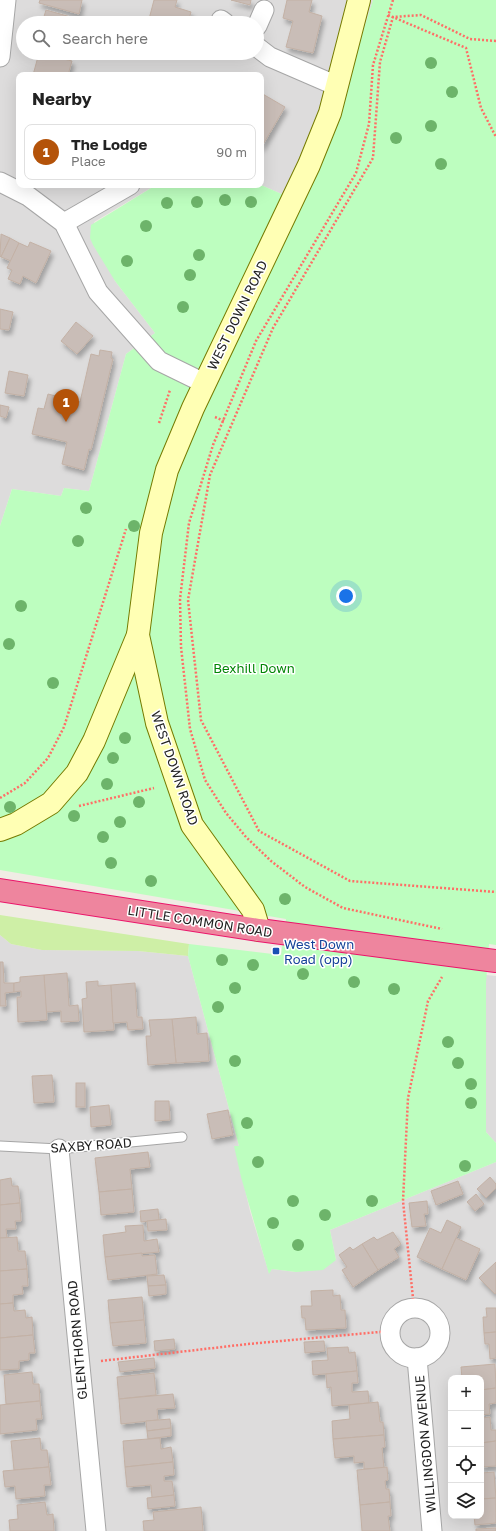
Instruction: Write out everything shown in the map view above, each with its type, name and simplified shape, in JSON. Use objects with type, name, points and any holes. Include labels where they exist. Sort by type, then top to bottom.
[{"type":"highway","name":"LITTLE COMMON ROAD","points":[[0,890],[258,930],[496,961]]},
{"type":"street","points":[[0,57],[6,0]]},
{"type":"street","name":"WEST DOWN ROAD","points":[[0,830],[16,824],[51,803],[77,773],[94,741],[138,635],[151,533],[166,470],[204,383],[309,165],[330,113],[359,0]]},
{"type":"street","points":[[264,52],[270,57],[337,86]]},
{"type":"street","points":[[0,182],[28,196],[64,223],[98,292],[159,361],[204,383]]},
{"type":"street","points":[[64,223],[125,188]]},
{"type":"street","name":"WEST DOWN ROAD","points":[[138,635],[157,723],[192,825],[253,910],[258,930]]},
{"type":"street","name":"GLENTHORN ROAD","points":[[59,1149],[96,1531]]},
{"type":"street","points":[[390,1331],[396,1316],[404,1310],[414,1308]]},
{"type":"street","name":"WILLINGDON AVENUE","points":[[390,1331],[392,1343],[398,1351],[406,1356],[417,1358],[425,1356],[433,1350],[439,1341],[440,1332],[438,1322],[432,1314],[423,1309],[414,1308]]},
{"type":"street","name":"WILLINGDON AVENUE","points":[[417,1358],[432,1531]]},
{"type":"lane","name":"SAXBY ROAD","points":[[0,1146],[59,1149],[182,1138]]},
{"type":"path","points":[[393,0],[373,65],[369,124],[356,173],[256,341],[213,445],[189,523],[180,599],[181,647],[190,729],[205,780],[226,813],[246,837],[271,861],[305,887],[343,908],[451,930],[445,972],[428,1001],[408,1098],[403,1200],[414,1308]]},
{"type":"path","points":[[388,15],[466,48],[481,108],[496,137]]},
{"type":"path","points":[[393,17],[421,15],[470,39],[496,41]]},
{"type":"path","points":[[393,17],[380,62],[373,158],[274,328],[210,475],[188,600],[201,720],[259,831],[350,881],[496,892]]},
{"type":"path","points":[[157,430],[176,370]]},
{"type":"path","points":[[0,798],[25,783],[48,758],[64,727],[127,527]]},
{"type":"path","points":[[25,783],[61,811],[177,783],[205,780]]},
{"type":"path","points":[[79,1364],[248,1344],[390,1331]]},
{"type":"shaded area","points":[[0,0],[373,0],[330,136],[300,202],[264,186],[264,72],[16,72],[16,188],[151,188],[94,222],[115,281],[155,333],[126,354],[89,491],[64,488],[61,496],[12,489],[0,526]]},
{"type":"shaded area","points":[[0,935],[11,944],[42,950],[138,951],[188,956],[239,1146],[235,1146],[250,1211],[269,1273],[272,1269],[296,1272],[336,1260],[330,1230],[496,1162],[496,1531],[0,1531]]},
{"type":"shaded area","points":[[486,975],[496,976],[496,1143],[486,1132]]},
{"type":"green space","name":"Bexhill Down","points":[[373,0],[496,0],[496,945],[489,944],[486,983],[486,1132],[496,1143],[496,1162],[330,1230],[336,1260],[323,1270],[296,1272],[272,1269],[269,1274],[241,1177],[234,1146],[239,1146],[188,956],[189,944],[281,955],[286,919],[0,870],[0,526],[12,489],[61,496],[64,488],[89,491],[126,354],[155,333],[115,281],[93,245],[90,238],[91,225],[151,188],[264,188],[264,186],[300,202],[330,136]]},
{"type":"green space","points":[[0,915],[189,944],[188,956],[138,951],[42,950],[11,944],[0,935]]},
{"type":"building","points":[[40,0],[82,0],[79,14],[39,3]]},
{"type":"building","points":[[154,0],[177,0],[175,7],[191,12],[190,16],[150,16]]},
{"type":"building","points":[[231,0],[251,0],[250,5]]},
{"type":"building","points":[[287,0],[312,0],[309,12],[322,16],[313,53],[286,47],[293,21],[283,18]]},
{"type":"building","points":[[46,10],[67,16],[44,16]]},
{"type":"building","points":[[37,60],[72,61],[69,72],[34,72]]},
{"type":"building","points":[[264,95],[285,107],[264,143]]},
{"type":"building","points":[[1,234],[10,238],[1,257],[0,256]]},
{"type":"building","points":[[10,238],[19,243],[11,261],[1,257]]},
{"type":"building","points":[[30,242],[51,251],[36,283],[23,276],[20,284],[8,279],[12,270],[7,268],[19,243],[28,247]]},
{"type":"building","points":[[0,309],[13,312],[9,330],[0,329]]},
{"type":"building","points":[[76,322],[93,336],[77,354],[61,341]]},
{"type":"building","points":[[100,350],[112,352],[111,358],[113,359],[91,450],[89,449],[84,470],[62,464],[67,442],[32,434],[38,408],[44,409],[48,394],[80,402],[91,354],[99,356]]},
{"type":"building","points":[[9,371],[28,375],[24,396],[5,393]]},
{"type":"building","points":[[0,405],[9,407],[6,418],[0,416]]},
{"type":"building","points":[[0,962],[3,962],[4,983],[14,983],[14,992],[5,993],[6,1006],[0,1006]]},
{"type":"building","points":[[67,973],[69,1006],[78,1005],[79,1021],[61,1022],[61,1011],[46,1012],[44,975]]},
{"type":"building","points":[[44,975],[47,1020],[18,1022],[17,997],[21,997],[21,991],[14,992],[14,983],[20,982],[20,977]]},
{"type":"building","points":[[98,981],[98,986],[111,985],[114,1030],[84,1032],[82,999],[87,998],[86,982]]},
{"type":"building","points":[[135,983],[137,1017],[142,1017],[143,1029],[128,1030],[127,1022],[113,1023],[111,985]]},
{"type":"building","points":[[196,1017],[197,1034],[207,1033],[209,1061],[176,1063],[172,1019]]},
{"type":"building","points":[[172,1019],[176,1063],[148,1065],[146,1036],[151,1036],[149,1020]]},
{"type":"building","points":[[52,1075],[54,1102],[34,1103],[32,1076]]},
{"type":"building","points":[[76,1083],[85,1083],[85,1107],[76,1107]]},
{"type":"building","points":[[155,1101],[169,1101],[170,1120],[155,1121]]},
{"type":"building","points":[[109,1105],[111,1125],[91,1127],[90,1107]]},
{"type":"building","points":[[228,1110],[233,1135],[212,1139],[207,1114]]},
{"type":"building","points":[[148,1152],[150,1167],[130,1169],[132,1189],[99,1192],[95,1158]]},
{"type":"building","points":[[490,1177],[496,1184],[496,1188],[486,1198],[477,1189]]},
{"type":"building","points":[[11,1178],[12,1186],[18,1186],[20,1203],[0,1205],[0,1180]]},
{"type":"building","points":[[458,1181],[463,1194],[436,1205],[431,1191]]},
{"type":"building","points":[[132,1189],[134,1212],[101,1215],[99,1192]]},
{"type":"building","points":[[476,1194],[484,1204],[475,1211],[467,1202]]},
{"type":"building","points":[[427,1201],[428,1214],[424,1214],[426,1226],[412,1227],[409,1203]]},
{"type":"building","points":[[20,1203],[21,1221],[15,1221],[16,1229],[6,1229],[7,1238],[0,1238],[0,1205]]},
{"type":"building","points":[[158,1209],[159,1220],[141,1222],[140,1211]]},
{"type":"building","points":[[166,1219],[167,1230],[148,1231],[147,1221]]},
{"type":"building","points":[[447,1220],[461,1227],[442,1269],[417,1257],[430,1228],[441,1233]]},
{"type":"building","points":[[143,1225],[144,1241],[157,1239],[159,1252],[105,1257],[103,1235],[126,1232],[125,1226]]},
{"type":"building","points":[[393,1232],[401,1244],[394,1249],[399,1257],[378,1270],[362,1244],[374,1237],[377,1240]]},
{"type":"building","points":[[17,1237],[18,1251],[25,1251],[27,1269],[0,1271],[0,1238]]},
{"type":"building","points":[[456,1238],[480,1249],[466,1280],[442,1269]]},
{"type":"building","points":[[362,1244],[378,1270],[353,1287],[342,1270],[347,1267],[339,1255],[350,1247],[353,1250]]},
{"type":"building","points":[[142,1253],[142,1256],[155,1255],[157,1274],[108,1280],[105,1257]]},
{"type":"building","points":[[496,1262],[496,1293],[495,1294],[479,1278]]},
{"type":"building","points":[[27,1269],[28,1286],[22,1286],[23,1294],[13,1295],[13,1303],[0,1304],[0,1271]]},
{"type":"building","points":[[164,1275],[166,1285],[148,1286],[147,1276]]},
{"type":"building","points":[[166,1285],[166,1294],[149,1296],[148,1286]]},
{"type":"building","points":[[333,1290],[333,1296],[340,1295],[341,1310],[345,1310],[346,1328],[306,1330],[305,1318],[302,1318],[301,1306],[312,1306],[311,1291]]},
{"type":"building","points":[[142,1297],[144,1320],[110,1323],[108,1300]]},
{"type":"building","points":[[13,1303],[14,1311],[25,1310],[26,1318],[32,1317],[33,1335],[0,1338],[0,1304]]},
{"type":"building","points":[[486,1308],[496,1308],[496,1332],[484,1333],[483,1317],[487,1317]]},
{"type":"building","points":[[144,1320],[146,1343],[113,1346],[110,1323]]},
{"type":"building","points":[[496,1332],[496,1358],[490,1359],[489,1344],[485,1344],[484,1333]]},
{"type":"building","points":[[33,1335],[35,1353],[29,1353],[29,1360],[19,1361],[19,1369],[0,1370],[0,1338]]},
{"type":"building","points":[[174,1339],[175,1349],[155,1351],[154,1341]]},
{"type":"building","points":[[324,1341],[325,1351],[305,1353],[304,1342]]},
{"type":"building","points":[[348,1347],[349,1353],[355,1352],[357,1371],[313,1375],[312,1361],[328,1360],[327,1348]]},
{"type":"building","points":[[154,1358],[155,1368],[120,1372],[118,1362]]},
{"type":"building","points":[[495,1364],[496,1388],[484,1390],[484,1375],[462,1375],[461,1367]]},
{"type":"building","points":[[357,1371],[358,1383],[352,1383],[352,1392],[368,1391],[369,1403],[332,1406],[331,1387],[327,1388],[326,1374]]},
{"type":"building","points":[[32,1372],[33,1384],[39,1384],[40,1401],[6,1404],[4,1375]]},
{"type":"building","points":[[154,1373],[156,1395],[119,1399],[117,1377]]},
{"type":"building","points":[[496,1388],[496,1403],[489,1404],[490,1414],[484,1415],[484,1390]]},
{"type":"building","points":[[173,1394],[175,1408],[157,1409],[158,1420],[121,1424],[119,1399]]},
{"type":"building","points":[[40,1401],[42,1419],[36,1419],[37,1430],[0,1434],[0,1405]]},
{"type":"building","points":[[378,1402],[380,1422],[383,1422],[384,1435],[333,1439],[332,1421],[350,1419],[349,1405]]},
{"type":"building","points":[[490,1417],[491,1430],[496,1430],[496,1441],[484,1443],[484,1418]]},
{"type":"building","points":[[170,1419],[171,1428],[147,1431],[146,1421]]},
{"type":"building","points":[[171,1428],[171,1436],[148,1439],[147,1431]]},
{"type":"building","points":[[384,1435],[385,1447],[382,1448],[384,1468],[364,1469],[364,1462],[354,1463],[354,1456],[335,1458],[333,1439]]},
{"type":"building","points":[[40,1438],[41,1450],[47,1450],[49,1467],[14,1470],[11,1441]]},
{"type":"building","points":[[160,1438],[161,1449],[171,1447],[173,1462],[125,1467],[123,1441]]},
{"type":"building","points":[[496,1441],[496,1466],[484,1467],[484,1443]]},
{"type":"building","points":[[173,1462],[174,1475],[164,1476],[164,1481],[172,1481],[174,1495],[152,1498],[151,1485],[127,1487],[125,1467]]},
{"type":"building","points":[[49,1467],[51,1485],[44,1485],[45,1496],[16,1499],[15,1486],[5,1487],[3,1471]]},
{"type":"building","points":[[387,1467],[388,1480],[385,1481],[386,1489],[389,1489],[390,1502],[360,1505],[357,1470]]},
{"type":"building","points":[[494,1472],[496,1498],[484,1499],[484,1473]]},
{"type":"building","points":[[174,1495],[175,1506],[148,1509],[147,1498]]},
{"type":"building","points":[[496,1498],[496,1523],[475,1525],[474,1519],[484,1519],[484,1499]]},
{"type":"building","points":[[45,1502],[47,1515],[53,1514],[54,1531],[10,1531],[9,1520],[18,1519],[17,1505]]},
{"type":"building","points":[[390,1502],[391,1516],[388,1516],[390,1531],[362,1531],[360,1505]]},
{"type":"building","points":[[201,1507],[203,1531],[144,1531],[143,1521],[154,1520],[153,1512]]},
{"type":"building","points":[[496,1528],[496,1531],[476,1531],[476,1529]]},
{"type":"place","name":"The Lodge","points":[[66,422]]},
{"type":"place","name":"West Down Road (opp)","points":[[276,951]]}]
